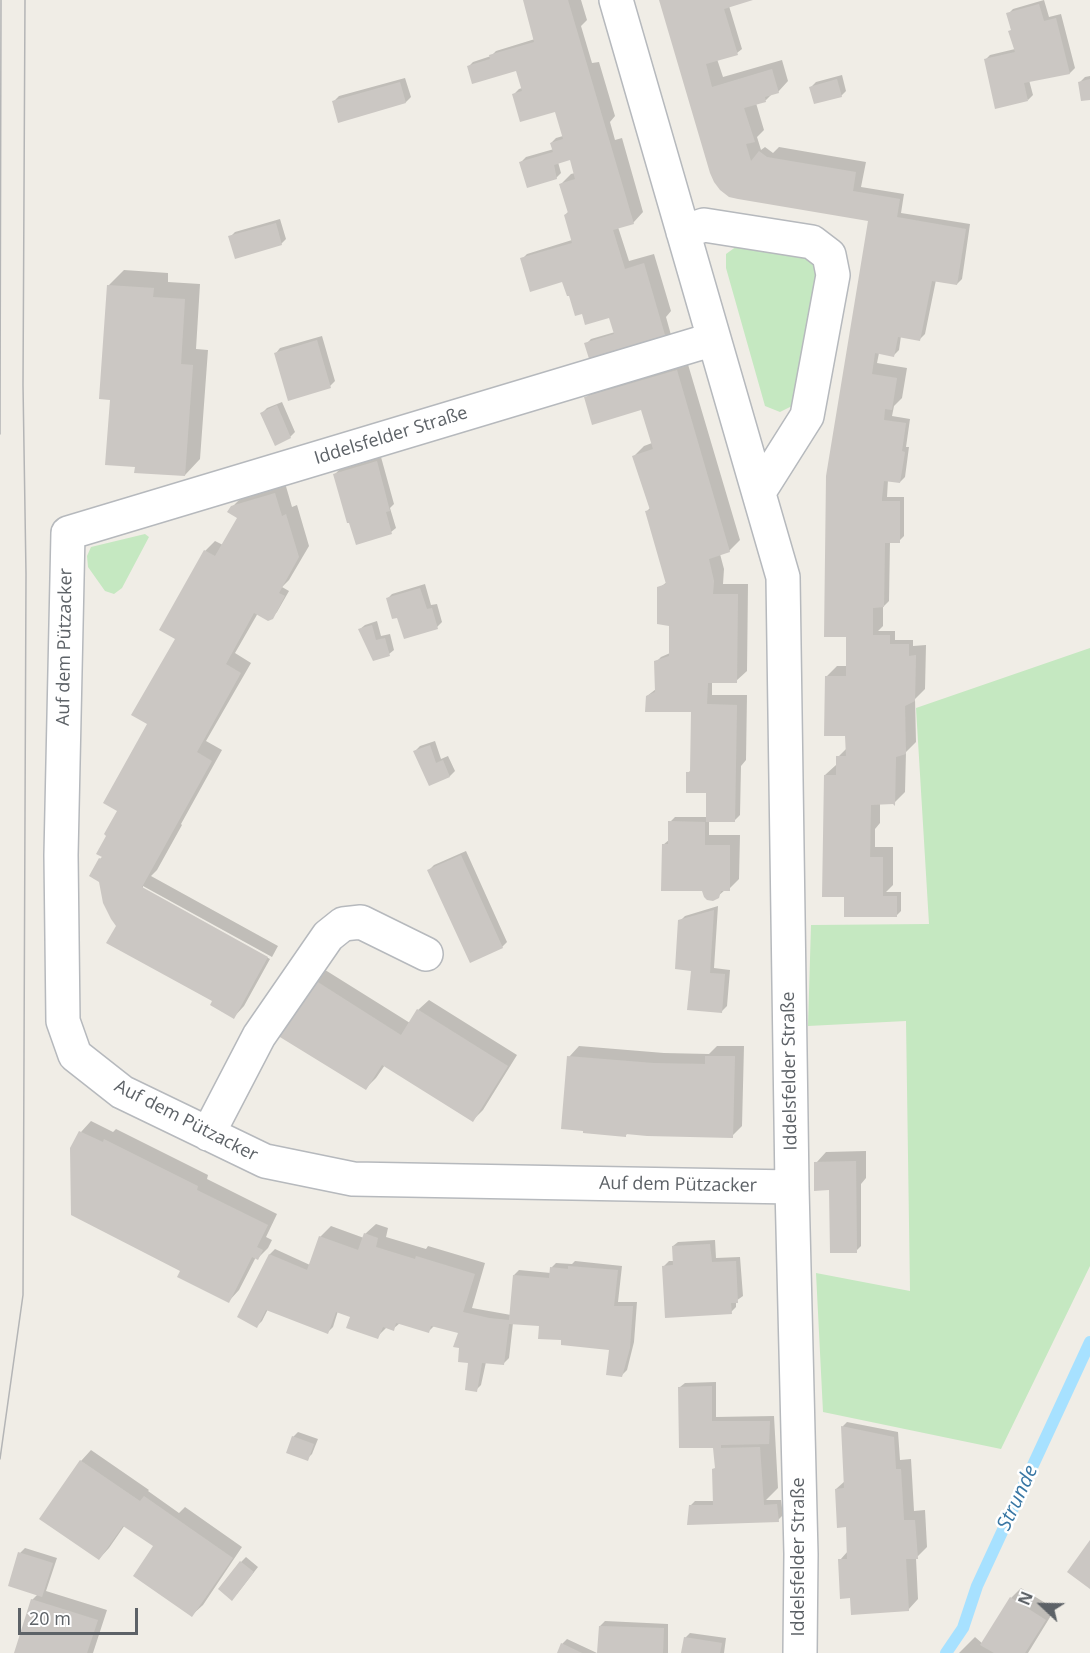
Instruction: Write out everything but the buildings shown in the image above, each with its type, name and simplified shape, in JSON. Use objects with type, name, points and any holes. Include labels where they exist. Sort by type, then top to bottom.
[{"type":"street","name":"Iddelsfelder Straße","points":[[616,0],[783,577],[792,1187],[801,1554],[800,1653]]},
{"type":"street","points":[[683,232],[704,225],[812,242],[829,255],[834,275],[807,416],[759,492]]},
{"type":"street","name":"Iddelsfelder Straße","points":[[68,532],[714,339]]},
{"type":"street","name":"Auf dem Pützacker","points":[[68,532],[61,855],[63,1022],[75,1055],[122,1092],[265,1161],[353,1179],[792,1187]]},
{"type":"street","points":[[208,1134],[259,1036],[328,936],[343,924],[361,922],[426,954]]},
{"type":"green space","points":[[737,246],[806,257],[816,263],[818,275],[794,405],[780,412],[765,406],[726,268],[726,254]]},
{"type":"green space","points":[[145,534],[149,537],[122,588],[114,594],[105,591],[88,567],[87,556],[91,547]]},
{"type":"green space","points":[[1090,648],[1090,1266],[1001,1449],[823,1412],[816,1273],[910,1291],[906,1021],[808,1026],[811,925],[929,924],[916,708]]},
{"type":"waterway","name":"Strunde","points":[[946,1653],[963,1628],[977,1586],[1090,1342]]},
{"type":"tram line","points":[[0,434],[1,0]]},
{"type":"tram line","points":[[0,1459],[23,1295],[26,574],[23,385],[25,0]]}]
